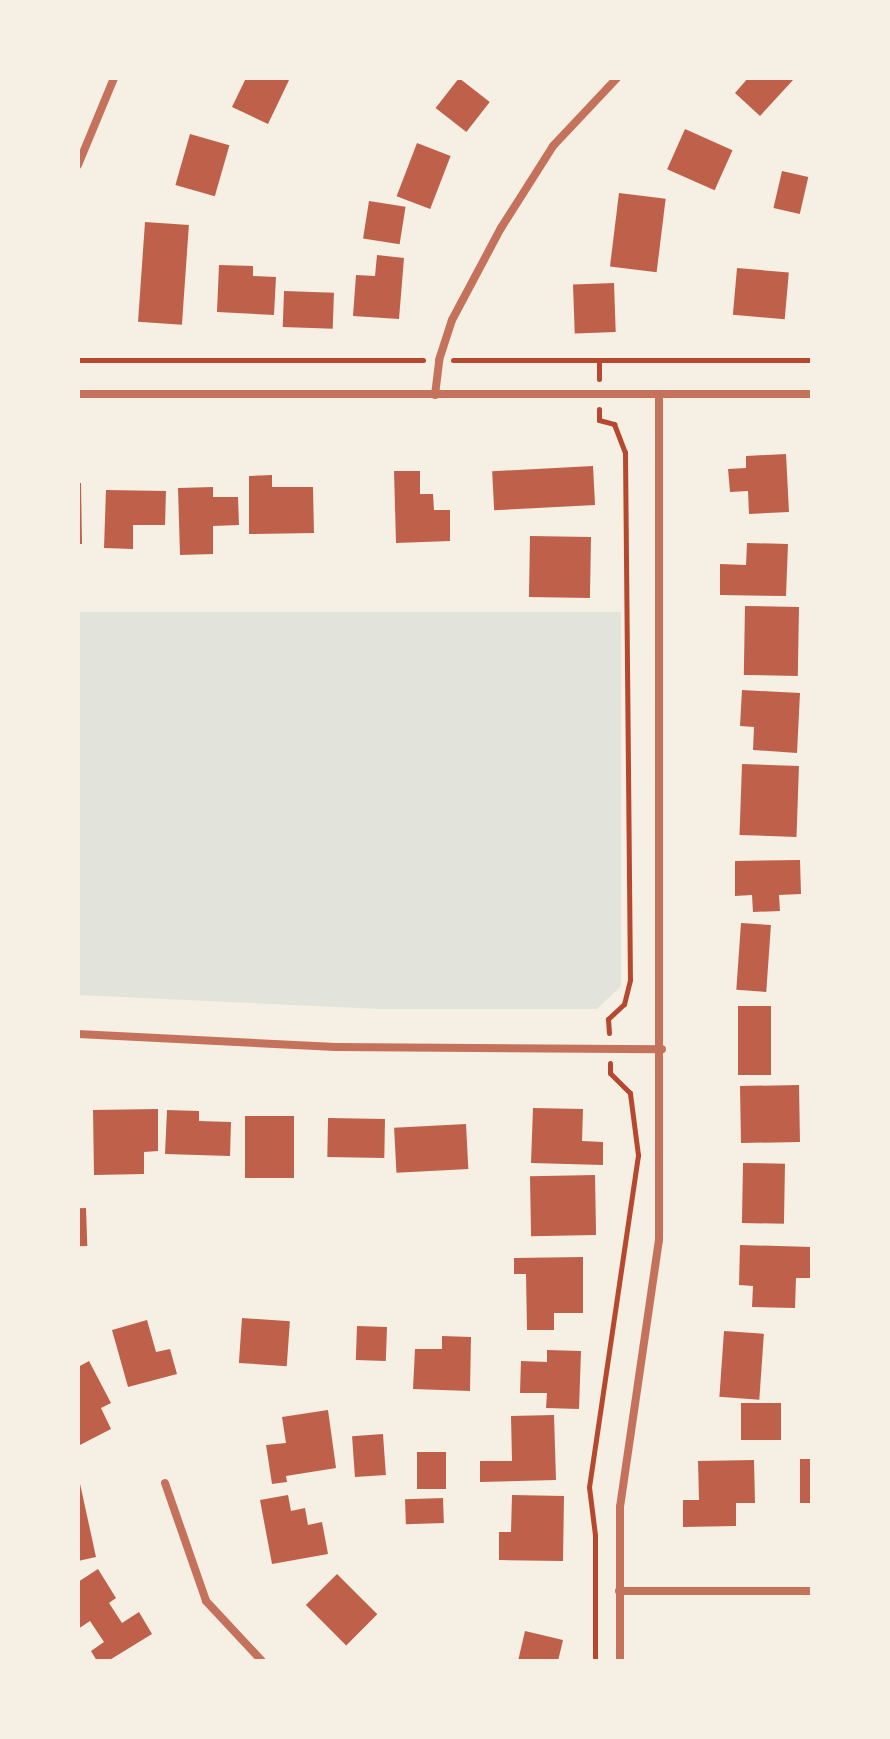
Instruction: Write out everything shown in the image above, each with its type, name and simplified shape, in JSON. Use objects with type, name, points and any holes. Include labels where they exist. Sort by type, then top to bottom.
[{"type":"street","points":[[78,165],[114,78]]},
{"type":"street","points":[[435,395],[439,360],[452,320],[501,228],[553,146],[617,78]]},
{"type":"street","points":[[78,394],[812,394]]},
{"type":"street","points":[[620,1661],[620,1507],[659,1240],[662,1049],[659,394]]},
{"type":"street","points":[[78,1034],[336,1047],[662,1049]]},
{"type":"street","points":[[165,1483],[206,1601],[262,1661]]},
{"type":"street","points":[[619,1591],[812,1591]]},
{"type":"path","points":[[78,360],[415,360]]},
{"type":"path","points":[[469,360],[812,360]]},
{"type":"path","points":[[599,360],[599,375]]},
{"type":"path","points":[[599,411],[599,420],[614,424],[625,452],[630,980],[624,1004],[608,1019],[609,1028]]},
{"type":"path","points":[[595,1661],[595,1535],[589,1487],[638,1155],[630,1093],[610,1066]]},
{"type":"shaded area","points":[[78,612],[621,612],[621,986],[597,1009],[381,1009],[78,995]]},
{"type":"building","points":[[246,78],[290,78],[268,124],[232,107]]},
{"type":"building","points":[[459,78],[490,102],[466,132],[436,108]]},
{"type":"building","points":[[748,78],[793,80],[760,116],[735,93]]},
{"type":"building","points":[[685,129],[733,150],[715,190],[667,169]]},
{"type":"building","points":[[190,134],[229,145],[215,196],[175,185]]},
{"type":"building","points":[[417,143],[451,156],[430,209],[397,196]]},
{"type":"building","points":[[782,171],[808,177],[800,214],[773,208]]},
{"type":"building","points":[[619,193],[666,199],[657,272],[610,266]]},
{"type":"building","points":[[369,201],[406,207],[400,244],[363,239]]},
{"type":"building","points":[[145,222],[189,225],[182,325],[138,322]]},
{"type":"building","points":[[377,255],[404,258],[399,319],[353,316],[356,275],[375,276]]},
{"type":"building","points":[[219,265],[253,266],[253,276],[276,277],[274,315],[217,312]]},
{"type":"building","points":[[737,268],[789,273],[785,319],[733,315]]},
{"type":"building","points":[[614,283],[616,332],[575,333],[573,284]]},
{"type":"building","points":[[284,291],[334,293],[333,329],[283,327]]},
{"type":"building","points":[[786,454],[789,512],[749,514],[748,491],[730,492],[728,469],[746,468],[746,456]]},
{"type":"building","points":[[593,466],[595,505],[494,510],[492,471]]},
{"type":"building","points":[[394,471],[420,471],[420,494],[433,494],[434,510],[450,510],[450,541],[396,543]]},
{"type":"building","points":[[272,475],[272,487],[313,487],[314,533],[249,534],[249,476]]},
{"type":"building","points":[[78,483],[81,483],[82,544],[78,544]]},
{"type":"building","points":[[213,487],[213,497],[238,497],[239,525],[213,526],[213,554],[180,555],[178,488]]},
{"type":"building","points":[[106,490],[166,491],[165,525],[133,525],[133,549],[104,548]]},
{"type":"building","points":[[530,536],[591,537],[590,598],[529,597]]},
{"type":"building","points":[[747,543],[788,544],[786,596],[720,595],[720,564],[746,565]]},
{"type":"building","points":[[745,606],[799,607],[798,676],[744,675]]},
{"type":"building","points":[[742,690],[800,693],[797,753],[753,750],[754,727],[740,726]]},
{"type":"building","points":[[742,764],[799,766],[796,837],[740,835]]},
{"type":"building","points":[[800,860],[801,894],[779,895],[780,911],[753,912],[752,895],[735,896],[735,861]]},
{"type":"building","points":[[741,923],[771,925],[766,992],[736,990]]},
{"type":"building","points":[[738,1006],[771,1006],[771,1075],[738,1075]]},
{"type":"building","points":[[799,1085],[800,1142],[741,1143],[740,1086]]},
{"type":"building","points":[[533,1108],[583,1109],[582,1141],[603,1142],[603,1165],[531,1163]]},
{"type":"building","points":[[158,1109],[158,1151],[144,1152],[144,1174],[94,1175],[93,1110]]},
{"type":"building","points":[[167,1110],[199,1111],[199,1121],[231,1122],[230,1156],[165,1154]]},
{"type":"building","points":[[245,1116],[294,1116],[294,1178],[245,1178]]},
{"type":"building","points":[[328,1118],[385,1119],[384,1158],[327,1157]]},
{"type":"building","points":[[466,1124],[468,1169],[396,1173],[394,1128]]},
{"type":"building","points":[[743,1163],[785,1164],[784,1224],[742,1223]]},
{"type":"building","points":[[595,1175],[596,1235],[531,1236],[530,1176]]},
{"type":"building","points":[[78,1208],[86,1208],[87,1246],[79,1246]]},
{"type":"building","points":[[740,1245],[812,1247],[812,1278],[796,1278],[795,1308],[752,1307],[753,1286],[739,1285]]},
{"type":"building","points":[[583,1257],[583,1313],[554,1313],[554,1330],[527,1330],[526,1274],[514,1274],[514,1258]]},
{"type":"building","points":[[242,1318],[290,1321],[287,1366],[239,1363]]},
{"type":"building","points":[[147,1320],[156,1352],[170,1349],[177,1374],[128,1387],[112,1330]]},
{"type":"building","points":[[357,1326],[387,1327],[386,1361],[356,1360]]},
{"type":"building","points":[[724,1331],[764,1334],[759,1400],[719,1397]]},
{"type":"building","points":[[442,1336],[471,1337],[470,1391],[413,1389],[415,1349],[442,1349]]},
{"type":"building","points":[[547,1350],[581,1351],[579,1409],[546,1408],[547,1393],[520,1393],[521,1361],[547,1362]]},
{"type":"building","points":[[89,1361],[111,1403],[101,1408],[111,1429],[78,1446],[78,1367]]},
{"type":"building","points":[[741,1403],[781,1403],[781,1440],[741,1440]]},
{"type":"building","points":[[328,1410],[336,1468],[286,1476],[287,1482],[272,1484],[266,1445],[286,1443],[282,1417]]},
{"type":"building","points":[[554,1415],[556,1480],[480,1482],[480,1461],[512,1461],[511,1416]]},
{"type":"building","points":[[383,1434],[386,1475],[355,1477],[352,1436]]},
{"type":"building","points":[[417,1452],[446,1452],[446,1489],[417,1489]]},
{"type":"building","points":[[800,1459],[812,1459],[812,1503],[800,1503]]},
{"type":"building","points":[[754,1460],[755,1503],[736,1503],[736,1526],[683,1527],[683,1500],[699,1500],[698,1461]]},
{"type":"building","points":[[78,1480],[96,1557],[78,1561]]},
{"type":"building","points":[[288,1495],[291,1511],[305,1508],[308,1525],[322,1522],[328,1554],[272,1564],[260,1500]]},
{"type":"building","points":[[512,1495],[564,1496],[563,1561],[499,1560],[499,1532],[511,1532]]},
{"type":"building","points":[[443,1498],[444,1523],[406,1524],[405,1499]]},
{"type":"building","points":[[98,1569],[116,1598],[109,1603],[122,1623],[139,1612],[152,1634],[108,1661],[97,1661],[91,1651],[104,1642],[90,1621],[78,1629],[78,1582]]},
{"type":"building","points":[[337,1574],[377,1614],[346,1645],[306,1605]]},
{"type":"building","points":[[525,1631],[563,1640],[558,1661],[518,1661]]}]
